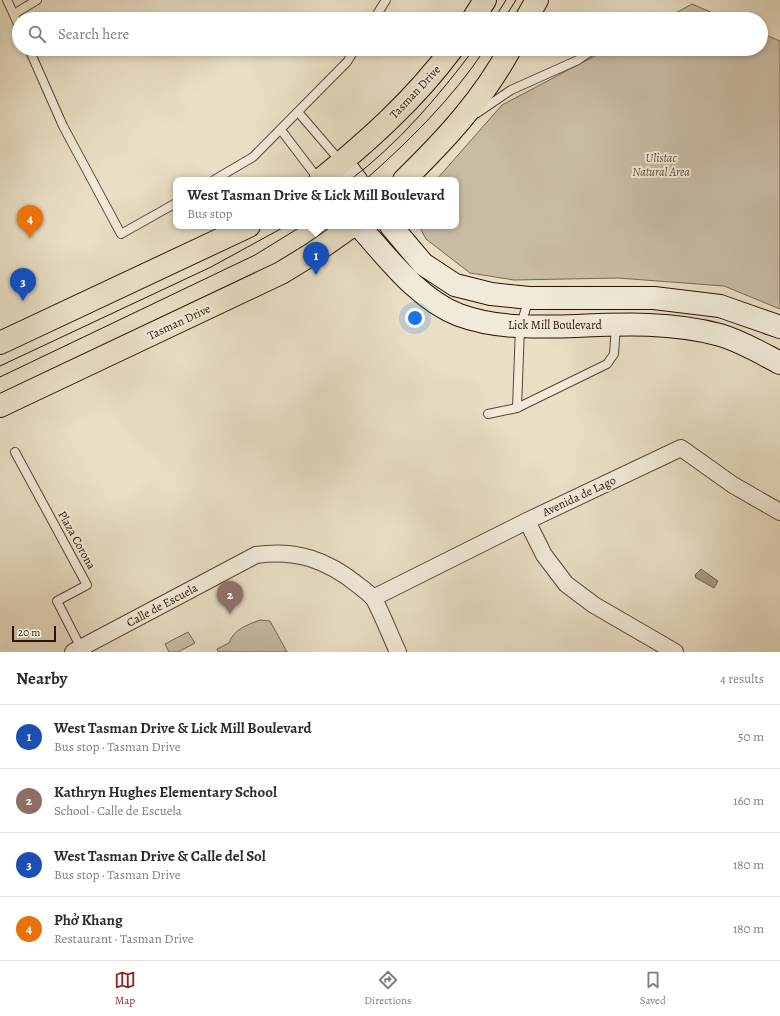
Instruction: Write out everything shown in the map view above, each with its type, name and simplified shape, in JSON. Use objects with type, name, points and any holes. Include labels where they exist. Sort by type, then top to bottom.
[{"type":"main road","points":[[477,12],[485,0]]},
{"type":"main road","points":[[530,12],[537,0]]},
{"type":"main road","name":"Tasman Drive","points":[[324,177],[383,126],[437,70],[447,56]]},
{"type":"main road","points":[[407,177],[453,130],[478,101],[506,56]]},
{"type":"main road","points":[[342,162],[354,177]]},
{"type":"main road","points":[[0,343],[243,229]]},
{"type":"main road","name":"Tasman Drive","points":[[0,406],[275,276],[312,254],[348,229]]},
{"type":"main road","name":"Lick Mill Boulevard","points":[[361,229],[418,291],[458,315],[489,324],[520,327],[616,324],[664,325],[721,335],[759,351],[780,363]]},
{"type":"main road","points":[[394,229],[423,264],[455,285],[491,294],[529,298],[654,298],[720,306],[780,327]]},
{"type":"street","name":"Avenida de Lago","points":[[373,598],[527,521],[681,448],[733,485],[780,512]]},
{"type":"street","points":[[527,521],[544,555],[566,584],[594,604],[675,652]]},
{"type":"street","name":"Calle de Escuela","points":[[77,650],[256,555],[274,552],[289,553],[322,562],[350,579],[373,598]]},
{"type":"street","points":[[373,598],[398,652]]},
{"type":"lane","points":[[8,0],[13,12]]},
{"type":"lane","points":[[17,12],[37,0]]},
{"type":"lane","points":[[378,12],[386,0]]},
{"type":"lane","points":[[32,56],[63,126],[121,234],[173,204]]},
{"type":"lane","points":[[219,177],[253,157],[347,62],[351,56]]},
{"type":"lane","points":[[453,130],[511,90],[584,56]]},
{"type":"lane","points":[[298,112],[342,162]]},
{"type":"lane","points":[[280,130],[318,177]]},
{"type":"lane","points":[[517,408],[520,327],[529,298]]},
{"type":"lane","points":[[488,414],[517,408],[607,364],[614,354],[616,324]]},
{"type":"lane","name":"Plaza Corona","points":[[15,452],[87,584],[57,601],[77,650]]},
{"type":"green space","points":[[692,4],[711,12],[678,12]]},
{"type":"green space","name":"Ulistac Natural Area","points":[[768,36],[780,41],[780,309],[724,286],[618,278],[514,280],[470,273],[426,239],[421,229],[459,229],[459,177],[439,177],[502,105],[595,56],[768,56]]},
{"type":"green space","points":[[260,620],[270,621],[287,652],[218,652],[217,649],[229,643],[234,634],[246,626]]},
{"type":"green space","points":[[188,632],[195,643],[178,652],[169,652],[165,644]]},
{"type":"shaded area","points":[[701,569],[718,581],[714,588],[696,578],[695,575]]},
{"type":"tram line","points":[[498,12],[506,0]]},
{"type":"tram line","points":[[508,12],[516,0]]},
{"type":"tram line","points":[[354,177],[385,151],[401,135],[432,102],[469,56]]},
{"type":"tram line","points":[[368,177],[430,118],[459,85],[480,56]]},
{"type":"tram line","points":[[0,366],[211,267],[281,229]]},
{"type":"tram line","points":[[0,377],[255,255],[297,229]]},
{"type":"place","name":"Phở Khang","points":[[30,238]]},
{"type":"place","name":"West Tasman Drive & Lick Mill Boulevard","points":[[316,275]]},
{"type":"place","name":"West Tasman Drive & Calle del Sol","points":[[23,301]]},
{"type":"place","name":"Kathryn Hughes Elementary School","points":[[230,614]]}]
